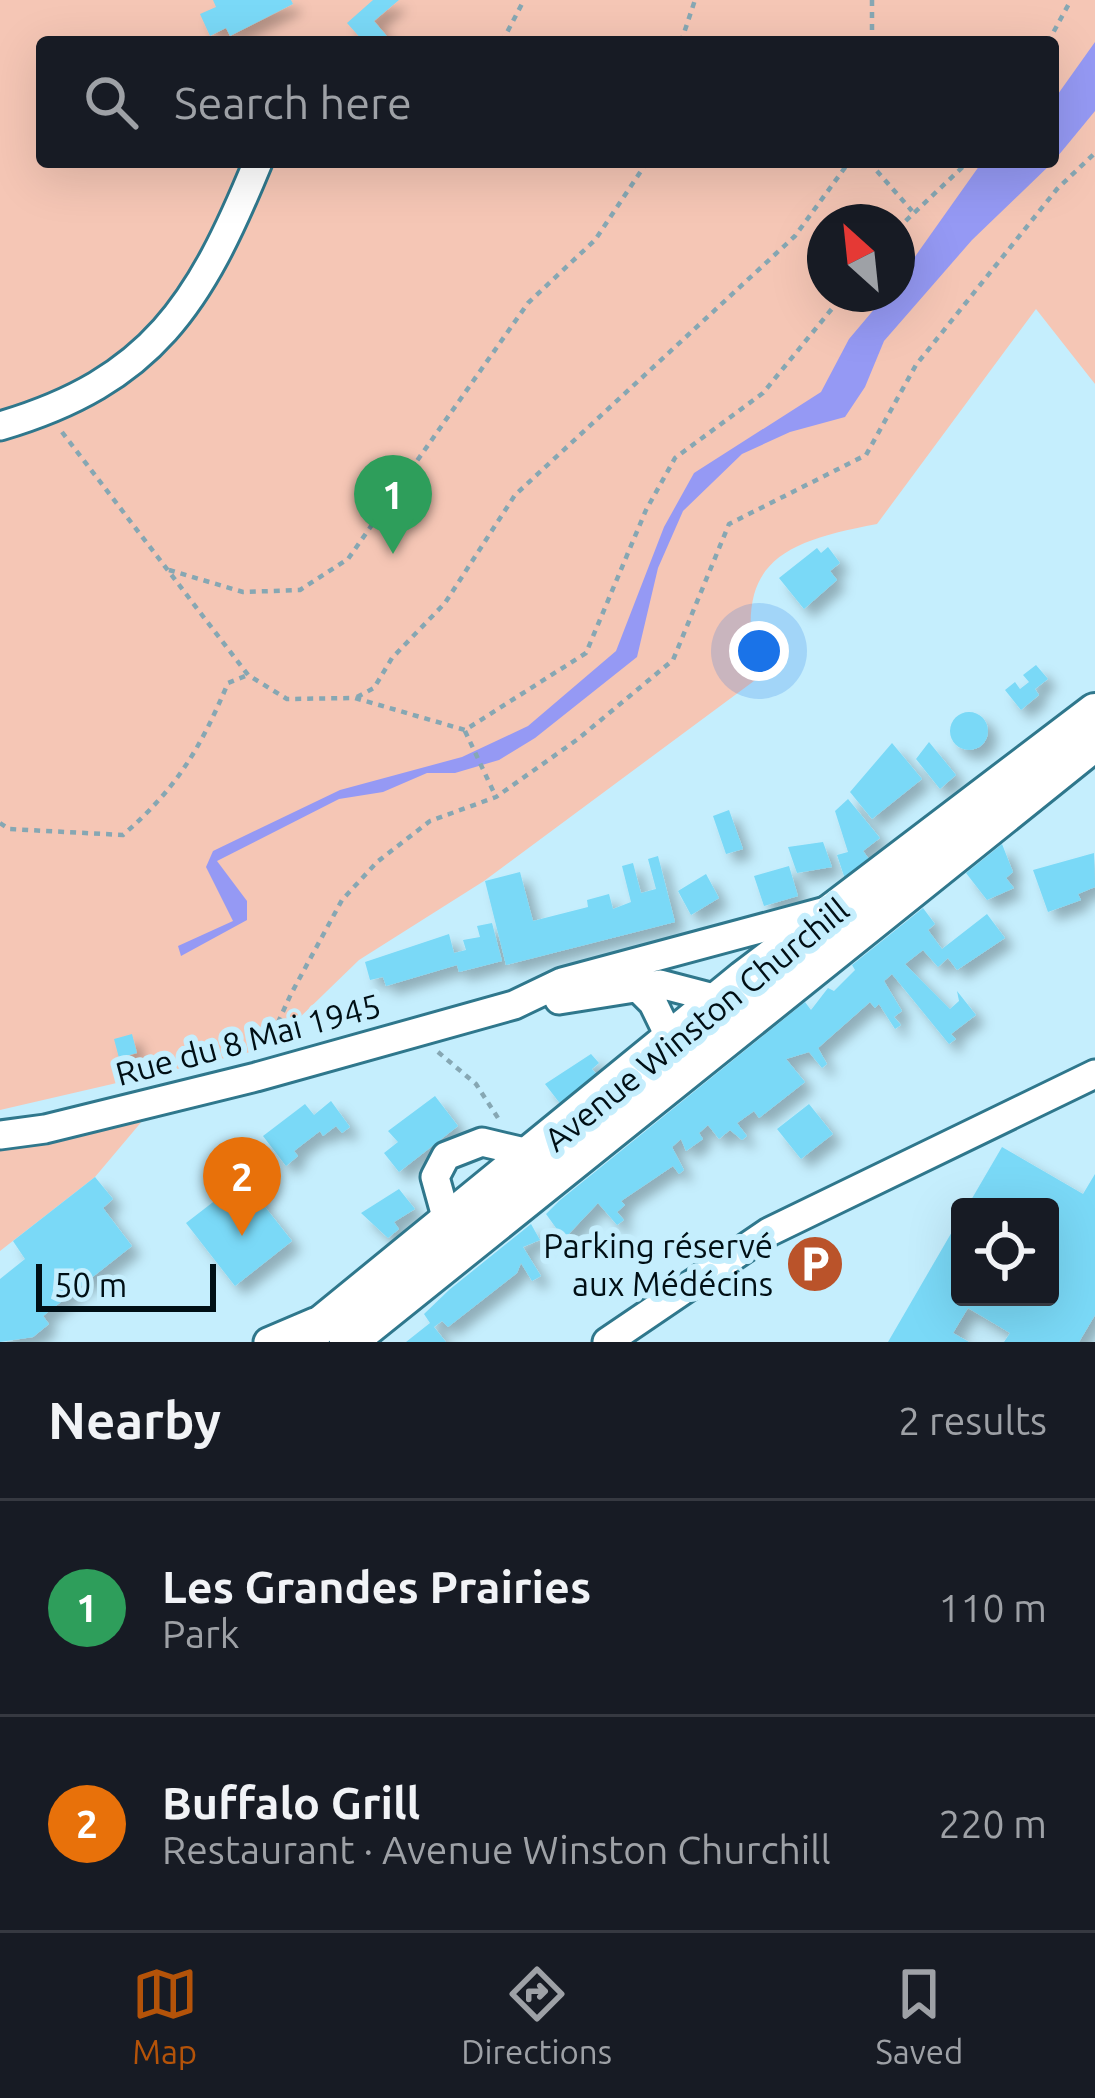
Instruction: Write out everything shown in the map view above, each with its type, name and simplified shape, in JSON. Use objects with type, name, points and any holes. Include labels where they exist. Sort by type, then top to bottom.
[{"type":"main road","name":"Avenue Winston Churchill","points":[[344,1326],[519,1149],[671,1040],[1095,712]]},
{"type":"main road","name":"Avenue Winston Churchill","points":[[300,1342],[344,1326],[772,998],[1095,742]]},
{"type":"street","points":[[0,426],[89,394],[140,358],[184,310],[211,267],[255,168]]},
{"type":"street","name":"Rue du 8 Mai 1945","points":[[514,1005],[562,982],[841,907]]},
{"type":"street","name":"Rue du 8 Mai 1945","points":[[0,1135],[45,1130],[514,1005],[660,984],[718,1001],[772,998]]},
{"type":"street","points":[[634,985],[653,1003],[671,1040]]},
{"type":"street","points":[[608,1342],[769,1232],[1095,1074]]},
{"type":"street","points":[[448,1224],[435,1184],[440,1163],[462,1147],[519,1149]]},
{"type":"street","points":[[268,1342],[344,1326]]},
{"type":"street","points":[[312,1342],[344,1326]]},
{"type":"path","points":[[505,36],[524,0]]},
{"type":"path","points":[[683,36],[695,0]]},
{"type":"path","points":[[872,0],[872,36]]},
{"type":"path","points":[[1051,36],[1071,0]]},
{"type":"path","points":[[278,1070],[275,1029],[342,900],[377,862],[430,821],[496,797],[578,739],[673,660],[729,524],[866,455],[916,365],[1057,189],[1095,152]]},
{"type":"path","points":[[165,568],[243,592],[281,591],[300,590],[348,560],[528,303],[596,240],[643,168]]},
{"type":"path","points":[[355,698],[374,688],[392,658],[446,603],[515,495],[795,236],[845,168]]},
{"type":"path","points":[[874,168],[906,204]]},
{"type":"path","points":[[915,208],[961,168]]},
{"type":"path","points":[[465,730],[586,653],[646,510],[675,458],[763,393],[829,312]]},
{"type":"path","points":[[50,411],[248,675],[287,699],[355,698],[465,730],[496,797]]},
{"type":"path","points":[[0,823],[9,829],[123,836],[160,802],[198,754],[228,683],[248,675]]},
{"type":"path","points":[[418,1031],[486,1096],[519,1149]]},
{"type":"shaded area","points":[[0,0],[1095,0],[1095,384],[1036,309],[877,524],[812,540],[770,566],[751,609],[758,678],[484,881],[359,960],[293,1024],[290,1043],[0,1110]]},
{"type":"shaded area","points":[[159,1101],[95,1177],[0,1251],[0,1135]]},
{"type":"water","points":[[1095,42],[1095,111],[1059,155],[1059,93]]},
{"type":"water","points":[[978,168],[1047,168],[972,240],[915,305],[915,257]]},
{"type":"water","points":[[872,312],[909,312],[884,341],[865,387],[845,417],[790,432],[742,454],[683,511],[658,568],[637,657],[535,738],[499,760],[455,773],[427,773],[383,792],[339,799],[217,861],[247,901],[247,920],[181,956],[178,946],[233,921],[206,867],[213,851],[340,790],[462,757],[528,726],[616,651],[664,527],[694,473],[821,392],[849,339]]},
{"type":"building","points":[[213,0],[291,0],[293,4],[230,36],[226,28],[210,36],[200,14],[216,7]]},
{"type":"building","points":[[373,0],[399,0],[374,21],[387,36],[359,36],[347,23]]},
{"type":"building","points":[[828,547],[840,563],[830,571],[837,580],[804,609],[779,578],[817,548],[821,553]]},
{"type":"building","points":[[1036,665],[1048,679],[1035,689],[1039,695],[1021,710],[1005,690],[1015,682],[1020,689],[1029,682],[1023,675]]},
{"type":"building","points":[[969,712],[983,717],[988,731],[983,745],[969,750],[955,745],[950,731],[955,717]]},
{"type":"building","points":[[929,742],[956,775],[940,789],[916,759]]},
{"type":"building","points":[[892,743],[922,779],[872,819],[850,792]]},
{"type":"building","points":[[848,799],[880,838],[863,851],[869,859],[845,879],[837,855],[848,852],[835,811]]},
{"type":"building","points":[[729,810],[743,849],[726,854],[713,816]]},
{"type":"building","points":[[823,842],[832,867],[797,873],[788,847]]},
{"type":"building","points":[[1002,844],[1013,872],[1006,878],[1014,888],[987,900],[966,873]]},
{"type":"building","points":[[1094,853],[1095,887],[1078,894],[1081,900],[1048,912],[1033,870]]},
{"type":"building","points":[[658,856],[675,922],[506,965],[485,881],[520,872],[533,921],[588,907],[587,900],[609,894],[613,909],[631,902],[622,866],[633,863],[641,893],[656,889],[648,859]]},
{"type":"building","points":[[789,866],[798,896],[764,906],[754,876]]},
{"type":"building","points":[[706,874],[719,898],[691,915],[678,891]]},
{"type":"building","points":[[923,908],[935,924],[928,930],[942,949],[987,914],[1005,938],[957,970],[948,958],[938,967],[923,950],[905,964],[950,1009],[959,1001],[957,991],[976,1015],[951,1034],[956,1039],[949,1044],[892,974],[884,981],[902,1011],[894,1017],[901,1025],[895,1029],[879,1004],[875,1008],[870,1002],[818,1048],[827,1064],[822,1068],[809,1052],[786,1059],[805,1082],[759,1118],[754,1111],[737,1123],[747,1136],[742,1140],[730,1130],[719,1139],[708,1125],[699,1133],[703,1139],[686,1151],[681,1139],[672,1147],[684,1170],[679,1174],[673,1166],[621,1201],[625,1205],[617,1212],[624,1220],[617,1225],[598,1203],[564,1239],[546,1214],[559,1201],[805,1002],[811,1010],[828,988],[834,991],[855,970],[852,965]]},
{"type":"building","points":[[492,923],[502,961],[459,972],[457,965],[386,986],[383,977],[370,980],[365,962],[449,934],[454,953],[466,950],[463,940],[480,937],[477,926]]},
{"type":"building","points":[[132,1034],[137,1053],[119,1058],[114,1039]]},
{"type":"building","points":[[591,1054],[599,1063],[592,1069],[599,1077],[562,1106],[545,1084]]},
{"type":"building","points":[[435,1096],[458,1126],[399,1172],[384,1153],[398,1142],[388,1131]]},
{"type":"building","points":[[331,1101],[350,1127],[342,1133],[336,1126],[323,1136],[320,1131],[294,1151],[298,1156],[286,1166],[263,1136],[305,1104],[314,1115]]},
{"type":"building","points":[[809,1104],[833,1134],[801,1159],[777,1129]]},
{"type":"building","points":[[1002,1147],[1083,1194],[1095,1174],[1095,1315],[1079,1342],[1004,1342],[1010,1333],[968,1308],[953,1333],[969,1342],[888,1342],[951,1234],[951,1306],[1059,1306],[1059,1198],[972,1198]]},
{"type":"building","points":[[95,1177],[113,1199],[103,1208],[132,1246],[43,1316],[49,1324],[33,1337],[0,1342],[0,1279],[25,1259],[13,1241]]},
{"type":"building","points":[[243,1179],[292,1241],[235,1286],[186,1223]]},
{"type":"building","points":[[399,1189],[415,1209],[394,1222],[399,1229],[388,1238],[361,1213]]},
{"type":"building","points":[[531,1224],[540,1240],[523,1247],[541,1276],[532,1281],[521,1263],[517,1273],[448,1327],[442,1321],[434,1327],[446,1342],[406,1342],[430,1323],[424,1314],[449,1290]]},
{"type":"place","name":"Les Grandes Prairies","points":[[393,554]]},
{"type":"place","name":"Buffalo Grill","points":[[242,1236]]},
{"type":"place","name":"Parking réservé aux Médécins","points":[[815,1264]]}]
